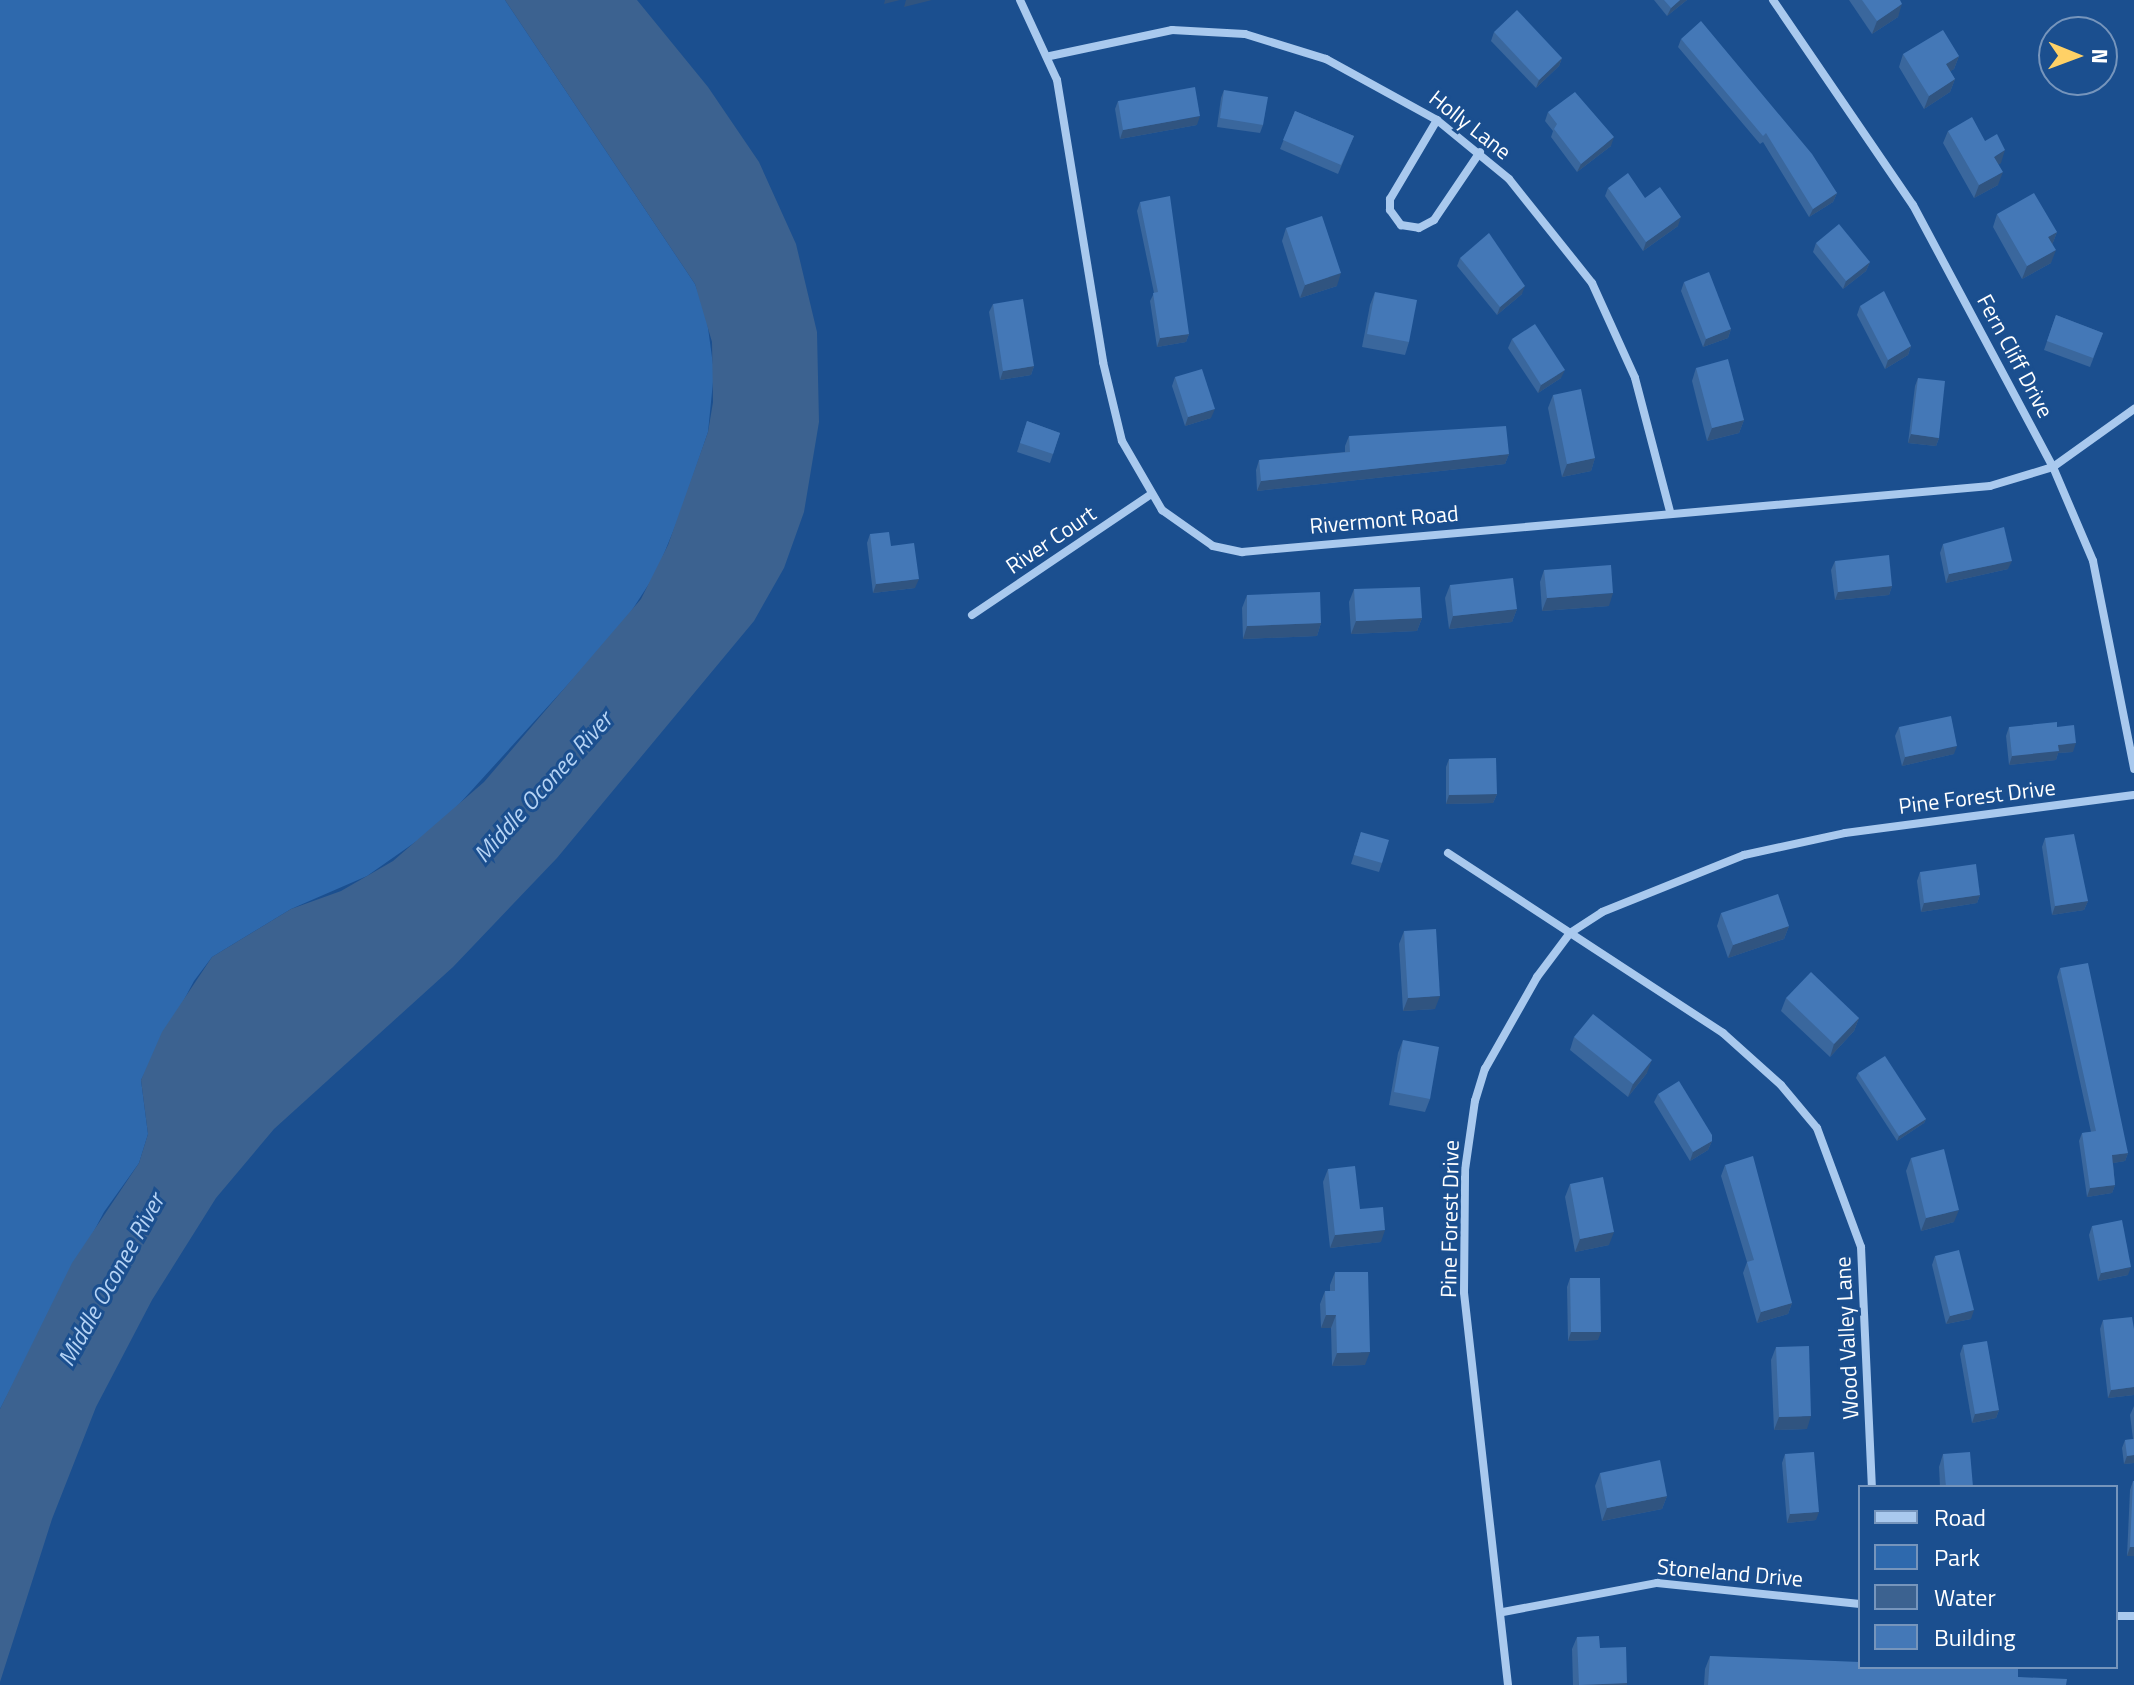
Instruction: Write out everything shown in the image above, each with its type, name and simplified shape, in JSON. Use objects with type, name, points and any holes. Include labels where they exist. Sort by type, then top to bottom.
[{"type":"street","name":"Rivermont Road","points":[[1020,0],[1050,56],[1112,406],[1150,495],[1202,540],[1242,552],[1670,511],[1990,486],[2053,467],[2134,409]]},
{"type":"street","name":"Fern Cliff Drive","points":[[1773,0],[1913,205],[2053,467],[2093,561],[2134,769]]},
{"type":"street","name":"Holly Lane","points":[[1050,56],[1172,30],[1245,34],[1326,59],[1437,120],[1480,152],[1570,250],[1610,313],[1635,378],[1670,511]]},
{"type":"street","points":[[1437,120],[1390,199],[1390,210],[1401,225],[1419,228],[1434,220],[1480,152]]},
{"type":"street","name":"River Court","points":[[972,615],[1150,495]]},
{"type":"street","name":"Pine Forest Drive","points":[[1508,1685],[1503,1612],[1464,1292],[1466,1159],[1475,1101],[1502,1032],[1570,933],[1663,885],[1774,847],[1887,827],[2134,795]]},
{"type":"street","name":"Wood Valley Lane","points":[[1448,853],[1723,1033],[1781,1085],[1817,1128],[1861,1247],[1872,1485]]},
{"type":"street","name":"Stoneland Drive","points":[[1503,1612],[1657,1583],[1858,1604]]},
{"type":"green space","points":[[0,0],[505,0],[695,284],[706,313],[714,372],[708,432],[679,517],[656,573],[623,624],[441,824],[367,876],[291,909],[212,957],[194,981],[141,1080],[148,1134],[139,1163],[104,1212],[0,1409]]},
{"type":"water","name":"Middle Oconee River","points":[[505,0],[637,0],[708,87],[759,162],[796,244],[817,332],[819,422],[804,512],[784,568],[754,621],[557,858],[453,967],[274,1129],[216,1198],[152,1300],[96,1407],[52,1519],[0,1682],[0,1409],[72,1263],[139,1163],[148,1134],[141,1080],[162,1032],[212,957],[291,909],[341,891],[393,861],[484,782],[641,599],[668,545],[708,432],[713,402],[712,342],[695,284]]},
{"type":"building","points":[[1664,0],[1680,0],[1671,8]]},
{"type":"building","points":[[1862,0],[1900,0],[1902,4],[1877,21]]},
{"type":"building","points":[[1517,10],[1562,58],[1539,80],[1494,32]]},
{"type":"building","points":[[1701,21],[1812,154],[1837,193],[1813,209],[1766,133],[1763,136],[1681,39]]},
{"type":"building","points":[[1943,30],[1959,56],[1946,64],[1955,79],[1929,96],[1903,54]]},
{"type":"building","points":[[1195,87],[1200,116],[1123,130],[1118,101]]},
{"type":"building","points":[[1224,90],[1268,97],[1263,125],[1220,118]]},
{"type":"building","points":[[1575,92],[1614,137],[1581,164],[1554,129],[1557,124],[1548,112]]},
{"type":"building","points":[[1295,111],[1354,136],[1341,165],[1283,140]]},
{"type":"building","points":[[1972,117],[1985,141],[1997,134],[2005,150],[1994,157],[2003,172],[1979,185],[1948,131]]},
{"type":"building","points":[[1628,173],[1645,198],[1660,187],[1681,217],[1646,242],[1608,188]]},
{"type":"building","points":[[2034,193],[2057,232],[2048,237],[2056,250],[2027,266],[1997,214]]},
{"type":"building","points":[[1170,196],[1189,334],[1160,338],[1153,293],[1158,292],[1140,202]]},
{"type":"building","points":[[1322,216],[1341,273],[1305,285],[1286,228]]},
{"type":"building","points":[[1839,224],[1870,262],[1846,281],[1816,243]]},
{"type":"building","points":[[1489,233],[1525,286],[1500,307],[1460,258]]},
{"type":"building","points":[[1709,272],[1731,329],[1706,339],[1684,282]]},
{"type":"building","points":[[1884,291],[1911,346],[1888,360],[1860,306]]},
{"type":"building","points":[[1375,292],[1417,300],[1409,342],[1367,334]]},
{"type":"building","points":[[1023,299],[1034,366],[1003,371],[993,304]]},
{"type":"building","points":[[2056,315],[2103,333],[2093,358],[2047,341]]},
{"type":"building","points":[[1535,324],[1565,370],[1541,385],[1512,339]]},
{"type":"building","points":[[1728,359],[1744,420],[1712,428],[1696,368]]},
{"type":"building","points":[[1202,369],[1215,409],[1188,417],[1175,377]]},
{"type":"building","points":[[1918,378],[1945,381],[1939,438],[1911,434]]},
{"type":"building","points":[[1581,389],[1595,458],[1567,464],[1553,395]]},
{"type":"building","points":[[1027,421],[1060,433],[1053,454],[1020,443]]},
{"type":"building","points":[[1506,426],[1509,454],[1261,481],[1259,460],[1350,452],[1349,436]]},
{"type":"building","points":[[2004,527],[2012,561],[1949,574],[1943,544]]},
{"type":"building","points":[[889,532],[891,546],[914,543],[919,579],[876,584],[870,534]]},
{"type":"building","points":[[1889,555],[1892,586],[1838,592],[1835,561]]},
{"type":"building","points":[[1611,565],[1613,593],[1547,598],[1544,570]]},
{"type":"building","points":[[1513,578],[1517,609],[1453,616],[1450,585]]},
{"type":"building","points":[[1420,587],[1422,618],[1356,621],[1354,589]]},
{"type":"building","points":[[1320,592],[1321,623],[1247,626],[1247,595]]},
{"type":"building","points":[[1951,716],[1957,746],[1905,757],[1899,727]]},
{"type":"building","points":[[2057,722],[2057,727],[2074,725],[2076,743],[2058,745],[2059,751],[2012,756],[2009,727]]},
{"type":"building","points":[[1496,758],[1497,794],[1449,795],[1449,759]]},
{"type":"building","points":[[1361,832],[1389,840],[1382,863],[1354,855]]},
{"type":"building","points":[[2074,834],[2088,901],[2055,906],[2045,838]]},
{"type":"building","points":[[1976,864],[1980,895],[1924,903],[1920,872]]},
{"type":"building","points":[[1778,894],[1789,926],[1733,945],[1721,913]]},
{"type":"building","points":[[1436,929],[1440,996],[1408,998],[1404,931]]},
{"type":"building","points":[[2088,963],[2128,1153],[2112,1155],[2115,1185],[2090,1188],[2082,1133],[2096,1131],[2060,968]]},
{"type":"building","points":[[1811,972],[1859,1018],[1834,1044],[1786,998]]},
{"type":"building","points":[[1593,1014],[1652,1060],[1633,1084],[1574,1037]]},
{"type":"building","points":[[1403,1040],[1439,1047],[1430,1099],[1394,1092]]},
{"type":"building","points":[[1885,1056],[1926,1119],[1899,1136],[1858,1073]]},
{"type":"building","points":[[1679,1081],[1712,1135],[1712,1141],[1693,1152],[1658,1094]]},
{"type":"building","points":[[1944,1149],[1959,1210],[1926,1218],[1911,1158]]},
{"type":"building","points":[[1753,1156],[1792,1303],[1761,1312],[1747,1262],[1754,1260],[1725,1165]]},
{"type":"building","points":[[1355,1166],[1360,1209],[1383,1207],[1385,1230],[1335,1235],[1328,1169]]},
{"type":"building","points":[[1603,1177],[1614,1232],[1580,1239],[1570,1184]]},
{"type":"building","points":[[2122,1220],[2131,1267],[2101,1273],[2092,1226]]},
{"type":"building","points":[[1959,1250],[1974,1310],[1950,1316],[1935,1256]]},
{"type":"building","points":[[1335,1272],[1368,1272],[1370,1352],[1337,1353],[1336,1315],[1326,1315],[1325,1291],[1335,1291]]},
{"type":"building","points":[[1570,1278],[1600,1278],[1601,1332],[1571,1332]]},
{"type":"building","points":[[2132,1317],[2134,1387],[2111,1390],[2103,1320]]},
{"type":"building","points":[[1987,1341],[1999,1410],[1975,1414],[1963,1345]]},
{"type":"building","points":[[1809,1346],[1811,1416],[1779,1417],[1776,1347]]},
{"type":"building","points":[[2134,1439],[2134,1455],[2127,1456],[2125,1440]]},
{"type":"building","points":[[1814,1452],[1819,1512],[1790,1514],[1785,1454]]},
{"type":"building","points":[[1970,1452],[1973,1485],[1946,1485],[1943,1454]]},
{"type":"building","points":[[1660,1460],[1667,1496],[1607,1508],[1600,1473]]},
{"type":"building","points":[[2133,1481],[2134,1547],[2130,1547]]},
{"type":"building","points":[[1599,1636],[1600,1648],[1626,1647],[1627,1683],[1579,1685],[1577,1637]]},
{"type":"building","points":[[1710,1656],[1858,1662],[1858,1669],[2018,1669],[2018,1677],[2067,1679],[2066,1685],[1708,1685]]}]
